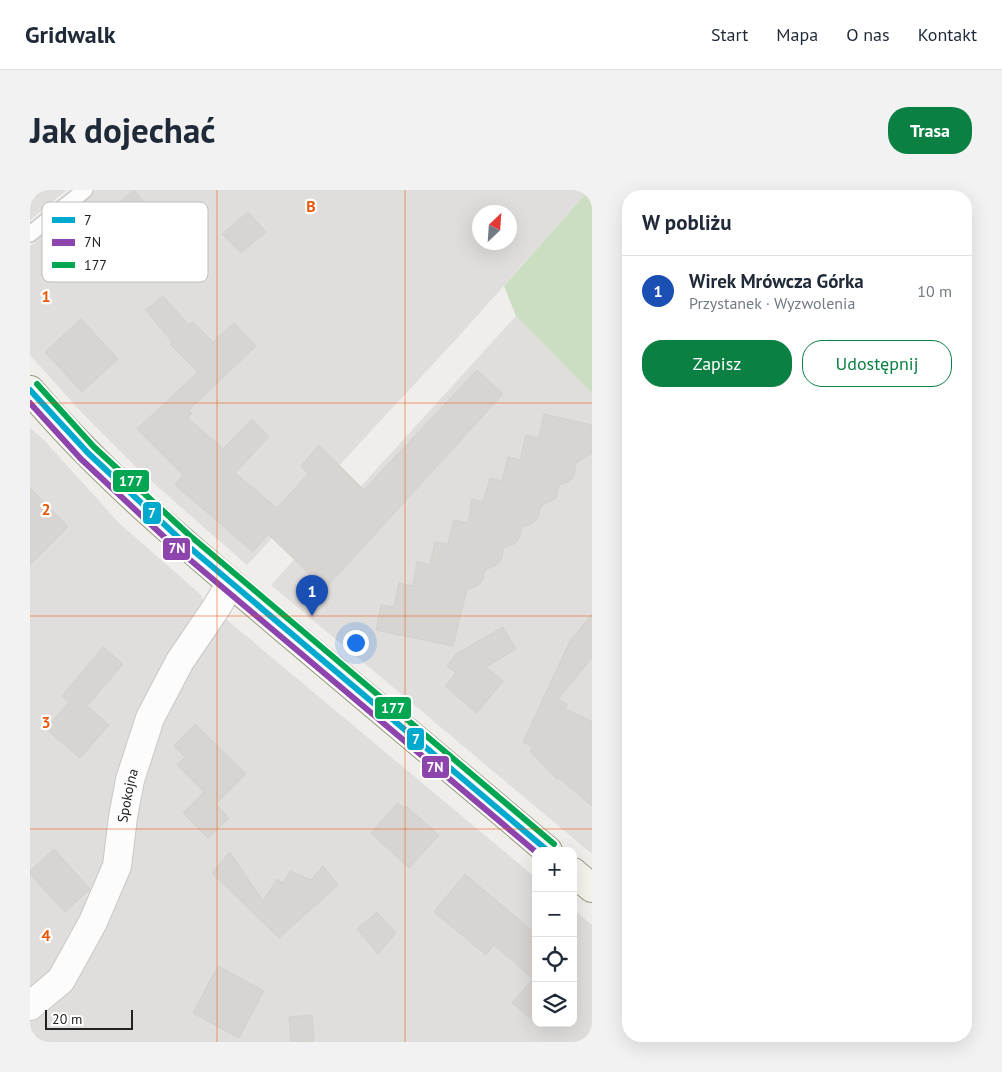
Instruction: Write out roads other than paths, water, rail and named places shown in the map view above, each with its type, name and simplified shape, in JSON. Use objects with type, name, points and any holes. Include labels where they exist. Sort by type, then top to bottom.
[{"type":"street","points":[[30,390],[53,416],[150,512],[231,583],[543,847]]},
{"type":"street","name":"Spokojna","points":[[30,1006],[61,980],[93,922],[117,866],[130,780],[150,718],[180,661],[231,583]]},
{"type":"street","points":[[577,875],[592,888]]},
{"type":"lane","points":[[70,202],[85,190]]},
{"type":"lane","points":[[30,234],[42,224]]},
{"type":"place","name":"Wirek Mrówcza Górka","points":[[312,616]]}]
